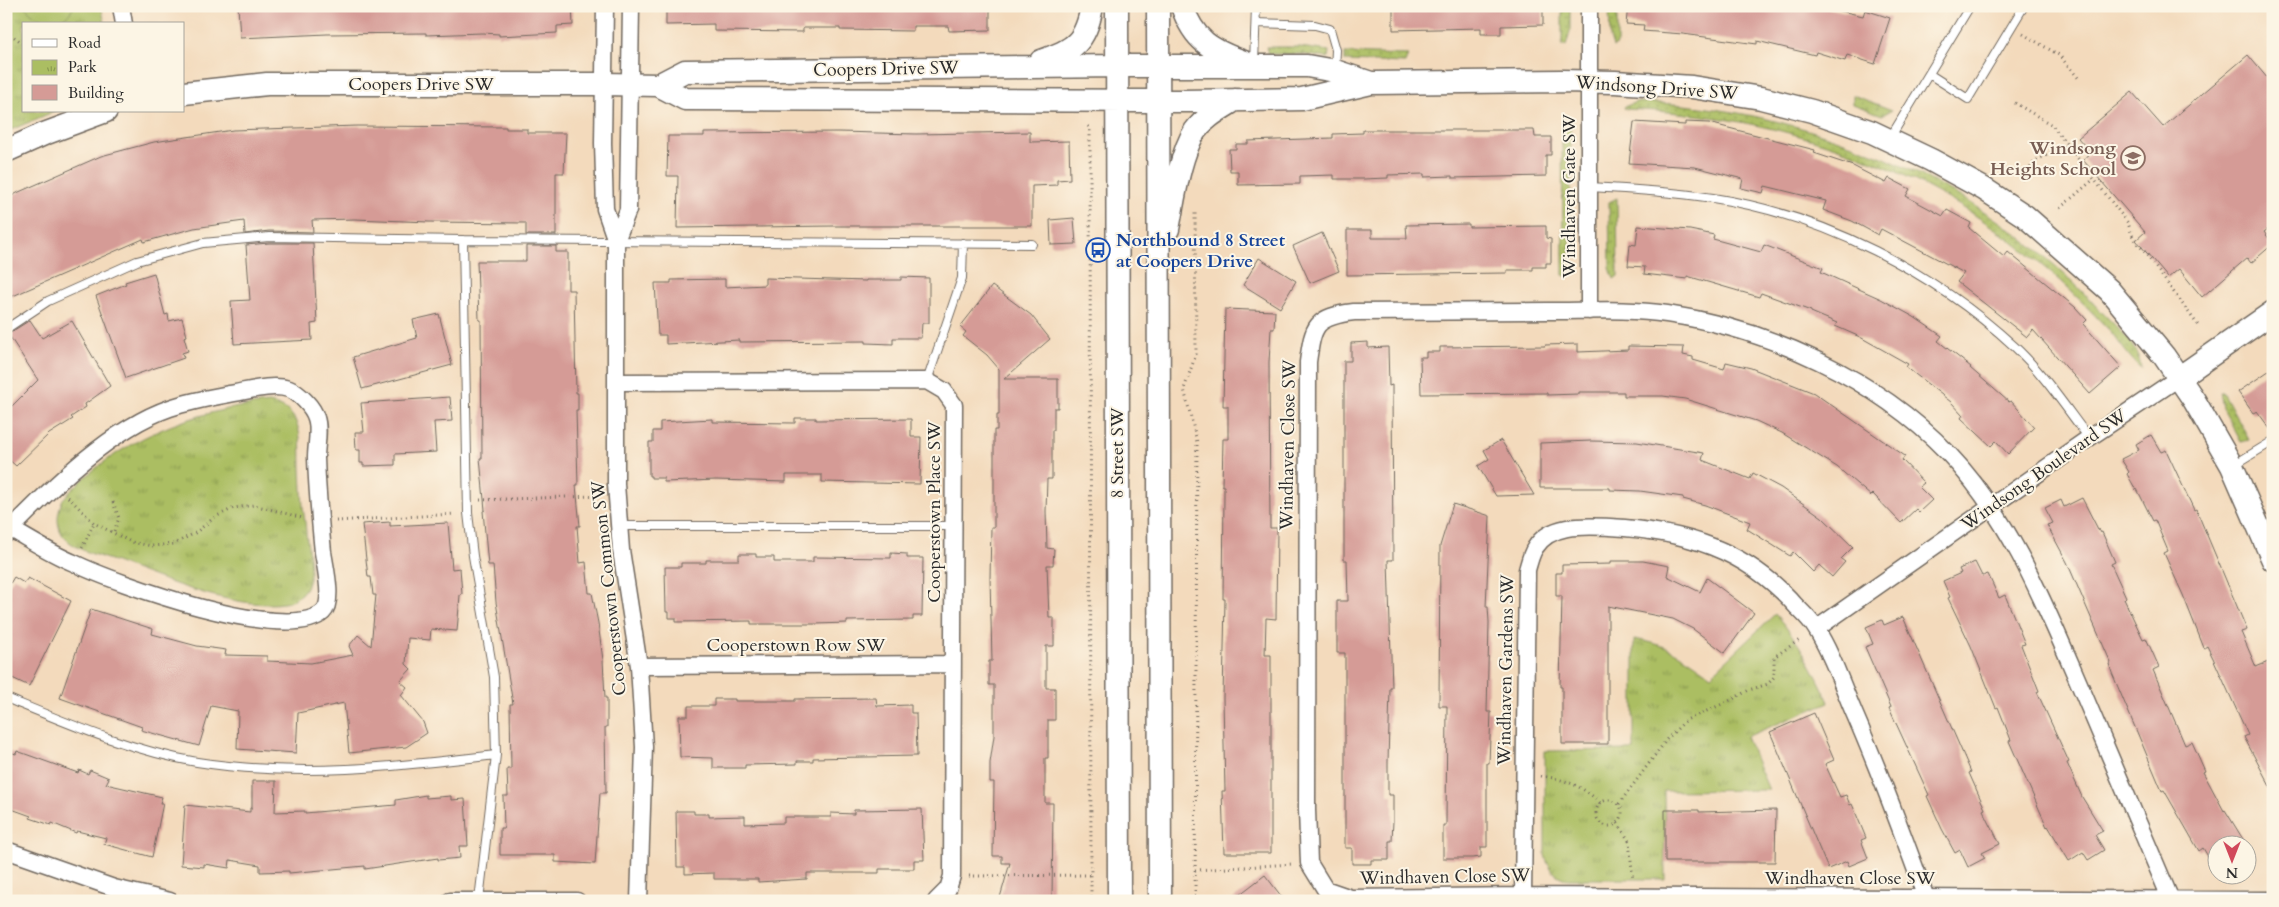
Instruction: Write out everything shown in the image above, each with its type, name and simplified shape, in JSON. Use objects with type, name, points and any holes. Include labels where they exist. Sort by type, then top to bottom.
[{"type":"street","points":[[121,6],[124,22]]},
{"type":"street","name":"Cooperstown Common SW","points":[[605,6],[603,143],[605,209],[616,241],[616,484],[619,526],[639,666],[644,747],[639,901]]},
{"type":"street","name":"Cooperstown Common SW","points":[[616,241],[628,210],[631,6]]},
{"type":"street","points":[[1026,67],[1066,53],[1082,39],[1092,6]]},
{"type":"street","name":"8 Street SW","points":[[1117,6],[1119,901]]},
{"type":"street","points":[[1158,6],[1160,901]]},
{"type":"street","points":[[1182,6],[1193,31],[1206,45],[1224,55],[1254,66]]},
{"type":"street","name":"Windhaven Gate SW","points":[[1589,6],[1589,311]]},
{"type":"street","name":"Coopers Drive SW","points":[[658,85],[684,71],[1158,66]]},
{"type":"street","name":"Windsong Drive SW","points":[[1158,66],[1307,66],[1335,82],[1371,84],[1589,82],[1692,87],[1761,98],[1812,111],[1872,132],[1984,190],[2024,216],[2109,290],[2180,377],[2232,466],[2273,560]]},
{"type":"street","points":[[1158,101],[1302,99],[1335,82]]},
{"type":"street","name":"Coopers Drive SW","points":[[185,93],[267,84],[604,84],[658,85],[685,99],[1158,101]]},
{"type":"street","points":[[1158,274],[1185,153],[1196,131],[1209,117],[1236,100]]},
{"type":"street","points":[[6,151],[44,134],[103,112]]},
{"type":"street","name":"Windhaven Close SW","points":[[2171,900],[2023,559],[1990,507],[1948,454],[1913,421],[1856,382],[1791,347],[1724,325],[1666,314],[1589,311],[1354,312],[1334,314],[1320,322],[1312,335],[1308,372],[1307,810],[1309,863],[1325,889],[1351,898],[1523,896],[2171,900],[2273,900]]},
{"type":"street","name":"Windsong Boulevard SW","points":[[1816,629],[2273,312]]},
{"type":"street","points":[[616,382],[928,381]]},
{"type":"street","name":"Cooperstown Place SW","points":[[928,381],[944,391],[954,405],[952,876],[948,889],[936,901]]},
{"type":"street","points":[[266,388],[289,389],[306,402],[317,418],[316,459],[320,522],[330,600],[324,612],[310,619],[285,621],[248,618],[193,606],[74,564],[8,530],[56,485],[91,454],[136,425],[169,408],[222,395],[266,388]]},
{"type":"street","name":"Windhaven Gardens SW","points":[[1523,896],[1527,570],[1535,548],[1548,534],[1568,527],[1630,528],[1672,534],[1713,546],[1752,566],[1777,584],[1816,629],[1863,732],[1926,898]]},
{"type":"street","name":"Cooperstown Row SW","points":[[639,666],[953,664]]},
{"type":"street","points":[[6,850],[114,888],[170,901]]},
{"type":"street","points":[[450,901],[577,901]]},
{"type":"lane","points":[[1254,66],[1256,6]]},
{"type":"lane","points":[[1889,140],[1970,6]]},
{"type":"lane","points":[[1929,74],[1968,99],[2024,6]]},
{"type":"lane","points":[[1256,23],[1315,25],[1330,29],[1336,50],[1335,82]]},
{"type":"lane","points":[[1589,187],[1715,198],[1796,218],[1860,243],[1972,310],[2016,349],[2089,438]]},
{"type":"lane","points":[[6,329],[48,301],[137,261],[203,243],[269,236],[464,240],[1032,244]]},
{"type":"lane","points":[[464,240],[468,513],[473,556],[494,678],[496,755],[479,900]]},
{"type":"lane","points":[[928,381],[962,278],[963,244]]},
{"type":"lane","points":[[2232,466],[2273,441]]},
{"type":"lane","points":[[619,526],[954,526]]},
{"type":"lane","points":[[6,698],[87,730],[140,748],[196,762],[294,771],[344,770],[496,755]]},
{"type":"path","points":[[2012,28],[2059,55],[2080,80]]},
{"type":"path","points":[[6,31],[22,43]]},
{"type":"path","points":[[2015,103],[2052,125],[2128,223],[2132,235],[2200,328]]},
{"type":"path","points":[[1088,126],[1090,128],[1091,901]]},
{"type":"path","points":[[2022,180],[2035,161],[2068,145]]},
{"type":"path","points":[[2060,208],[2094,179]]},
{"type":"path","points":[[1195,203],[1196,354],[1184,389],[1196,442],[1195,901]]},
{"type":"path","points":[[56,485],[94,523],[131,542],[152,546],[174,544],[195,533],[215,517],[234,508],[254,505],[320,522],[468,513]]},
{"type":"path","points":[[468,501],[594,496]]},
{"type":"path","points":[[113,502],[120,518],[113,534]]},
{"type":"path","points":[[1619,804],[1668,739],[1686,720],[1727,702],[1748,690],[1768,684],[1774,677],[1774,657],[1816,629]]},
{"type":"path","points":[[1524,774],[1550,777],[1576,784],[1590,792],[1600,803]]},
{"type":"path","points":[[1611,799],[1619,804],[1622,812],[1618,823],[1608,826],[1600,824],[1595,812],[1600,803],[1611,799]]},
{"type":"path","points":[[1618,823],[1629,841],[1634,873],[1633,897]]},
{"type":"path","points":[[1195,870],[1309,863]]},
{"type":"path","points":[[952,876],[1091,875]]},
{"type":"green space","points":[[6,6],[101,6],[105,22],[22,22],[22,112],[53,112],[6,132]]},
{"type":"green space","points":[[25,6],[74,6],[64,18],[50,21],[36,16]]},
{"type":"green space","points":[[1562,6],[1570,6],[1570,32],[1566,46],[1562,46]]},
{"type":"green space","points":[[1609,6],[1617,6],[1617,45],[1613,47],[1610,38]]},
{"type":"green space","points":[[2223,6],[2273,6],[2273,10],[2228,9]]},
{"type":"green space","points":[[1266,47],[1300,47],[1329,51],[1328,58],[1301,54],[1268,54]]},
{"type":"green space","points":[[1345,53],[1408,55],[1405,63],[1345,61]]},
{"type":"green space","points":[[1853,95],[1892,110],[1882,115],[1853,104]]},
{"type":"green space","points":[[1636,102],[1699,107],[1762,118],[1825,135],[1886,158],[1944,187],[1999,222],[2050,261],[2123,334],[2136,351],[2141,368],[2110,331],[2070,290],[2045,268],[1998,231],[1950,200],[1900,173],[1849,152],[1795,135],[1740,122],[1683,114],[1625,109],[1624,107]]},
{"type":"green space","points":[[1562,121],[1568,121],[1571,132],[1570,269],[1568,277],[1563,275]]},
{"type":"green space","points":[[1617,198],[1618,276],[1614,279],[1610,268],[1609,202]]},
{"type":"green space","points":[[2220,392],[2223,392],[2249,440],[2241,442],[2223,408]]},
{"type":"green space","points":[[269,403],[281,406],[289,412],[295,419],[300,437],[303,503],[310,571],[306,587],[296,598],[284,603],[265,604],[243,602],[198,592],[89,553],[70,543],[62,534],[58,519],[63,499],[84,478],[107,460],[131,445],[184,421],[240,407]]},
{"type":"green space","points":[[1775,614],[1805,656],[1829,702],[1746,737],[1769,790],[1664,791],[1665,879],[1566,879],[1554,873],[1545,855],[1545,751],[1634,750],[1634,639],[1657,644],[1675,652],[1711,675]]},
{"type":"building","points":[[238,6],[572,6],[573,25],[557,26],[557,33],[499,36],[499,34],[482,33],[426,35],[426,33],[327,34],[240,38]]},
{"type":"building","points":[[666,6],[990,6],[990,30],[949,31],[948,26],[913,26],[913,31],[803,28],[803,32],[714,31],[714,24],[666,25]]},
{"type":"building","points":[[1393,6],[1543,6],[1543,25],[1501,26],[1501,34],[1481,34],[1481,28],[1393,30]]},
{"type":"building","points":[[1628,6],[1819,6],[1863,16],[1865,10],[1890,18],[1875,64],[1847,55],[1845,61],[1816,52],[1815,55],[1757,41],[1757,44],[1683,34],[1643,31],[1644,25],[1626,24]]},
{"type":"building","points":[[2248,55],[2273,85],[2273,225],[2264,232],[2273,244],[2251,263],[2247,258],[2202,297],[2179,269],[2168,278],[2136,240],[2145,232],[2083,160],[2091,153],[2078,138],[2132,92],[2163,127]]},
{"type":"building","points":[[1634,122],[1685,125],[1685,122],[1709,123],[1815,150],[1814,153],[1853,166],[1886,183],[1889,178],[1910,189],[1906,196],[1943,216],[1947,210],[1971,223],[1969,228],[2004,257],[2008,252],[2075,307],[2087,320],[2083,324],[2121,367],[2090,394],[2033,330],[2027,337],[1957,282],[1964,273],[1881,229],[1878,235],[1852,221],[1823,210],[1826,201],[1765,186],[1763,193],[1741,188],[1743,179],[1695,167],[1629,163]]},
{"type":"building","points":[[357,126],[506,127],[506,129],[527,129],[527,133],[566,133],[564,173],[556,173],[556,235],[526,235],[526,223],[355,219],[312,220],[313,232],[269,231],[245,234],[244,221],[194,228],[144,242],[143,239],[6,299],[6,199],[19,192],[101,156],[154,142],[233,130]]},
{"type":"building","points":[[1363,130],[1534,130],[1535,137],[1551,137],[1551,155],[1546,155],[1546,176],[1452,178],[1452,176],[1424,177],[1424,174],[1388,175],[1388,178],[1334,179],[1334,175],[1300,176],[1300,184],[1238,185],[1238,171],[1230,171],[1229,149],[1236,149],[1236,144],[1248,144],[1248,141],[1333,138],[1333,134],[1363,133]]},
{"type":"building","points":[[839,132],[916,134],[1030,132],[1030,142],[1069,141],[1070,179],[1057,180],[1057,185],[1032,186],[1032,226],[677,228],[678,176],[667,176],[668,136],[704,136],[704,133]]},
{"type":"building","points":[[1074,218],[1076,244],[1051,245],[1050,220]]},
{"type":"building","points":[[1469,224],[1469,227],[1546,226],[1546,238],[1551,239],[1551,263],[1546,263],[1546,267],[1533,267],[1533,270],[1507,270],[1507,273],[1347,275],[1347,230],[1372,230],[1372,238],[1407,238],[1406,225]]},
{"type":"building","points":[[1638,226],[1690,230],[1714,235],[1713,239],[1761,252],[1764,245],[1823,268],[1821,272],[1881,299],[1914,317],[1942,336],[1938,341],[1971,367],[2009,402],[2011,401],[2034,427],[2008,454],[1996,441],[1991,446],[1961,418],[1963,415],[1951,402],[1906,367],[1908,364],[1860,337],[1835,326],[1837,323],[1811,311],[1761,293],[1759,297],[1687,276],[1687,279],[1644,274],[1645,267],[1628,266],[1630,244],[1636,245]]},
{"type":"building","points":[[1322,233],[1339,271],[1310,283],[1293,246]]},
{"type":"building","points":[[313,243],[317,323],[311,324],[312,340],[234,344],[231,301],[250,300],[246,245]]},
{"type":"building","points":[[526,246],[556,246],[556,252],[568,252],[568,290],[574,290],[576,393],[578,393],[578,410],[576,410],[578,485],[576,485],[580,526],[577,526],[580,563],[586,562],[589,593],[592,593],[598,623],[603,660],[605,698],[607,698],[607,727],[605,727],[606,793],[600,793],[595,864],[555,862],[555,855],[500,855],[500,828],[504,828],[503,796],[508,796],[507,769],[511,769],[510,704],[513,704],[496,602],[493,565],[488,565],[483,511],[485,510],[480,458],[482,458],[481,320],[479,320],[477,261],[526,261]]},
{"type":"building","points":[[1259,258],[1296,281],[1280,308],[1243,285]]},
{"type":"building","points":[[154,273],[165,315],[168,314],[169,321],[182,318],[187,336],[184,337],[188,351],[182,353],[184,358],[126,378],[96,296],[126,284],[125,282]]},
{"type":"building","points":[[901,277],[929,278],[929,323],[922,323],[921,338],[893,338],[893,344],[866,343],[866,341],[739,342],[739,340],[666,344],[666,335],[658,335],[655,283],[671,283],[671,280],[725,279],[725,287],[765,285],[765,278],[866,281],[901,280]]},
{"type":"building","points":[[992,286],[1031,315],[1050,339],[1004,379],[1058,379],[1058,408],[1054,408],[1054,430],[1052,430],[1052,479],[1047,479],[1046,511],[1047,548],[1054,549],[1053,565],[1047,565],[1049,618],[1054,618],[1054,646],[1046,646],[1046,688],[1055,688],[1055,720],[1048,720],[1048,758],[1045,758],[1045,803],[1053,803],[1052,901],[999,901],[1010,863],[1002,863],[1002,856],[993,856],[994,782],[990,782],[990,763],[994,736],[994,685],[989,685],[989,661],[992,661],[990,578],[991,527],[994,527],[994,430],[997,430],[997,415],[999,415],[999,369],[987,355],[963,336],[966,332],[960,327]]},
{"type":"building","points":[[1225,309],[1275,311],[1274,329],[1271,329],[1269,362],[1270,528],[1277,528],[1276,619],[1266,618],[1265,655],[1271,655],[1271,853],[1224,853],[1222,791],[1225,791],[1223,698],[1225,599],[1223,599],[1224,486],[1222,486],[1223,439],[1228,439],[1228,406],[1223,406]]},
{"type":"building","points":[[439,314],[452,365],[362,389],[353,357],[417,338],[413,320]]},
{"type":"building","points":[[30,320],[42,338],[72,321],[110,386],[85,404],[86,407],[71,417],[73,419],[49,434],[16,466],[6,457],[6,412],[38,380],[8,334]]},
{"type":"building","points":[[1368,342],[1368,348],[1388,347],[1389,386],[1392,385],[1393,560],[1388,560],[1392,688],[1390,688],[1388,795],[1393,795],[1393,821],[1392,841],[1389,841],[1389,860],[1371,860],[1371,864],[1352,864],[1352,848],[1345,848],[1345,653],[1337,653],[1337,601],[1348,601],[1347,560],[1344,560],[1344,361],[1351,361],[1351,343]]},
{"type":"building","points":[[1578,344],[1578,352],[1628,350],[1628,346],[1684,347],[1683,355],[1693,357],[1693,360],[1724,369],[1726,362],[1751,368],[1814,393],[1905,456],[1902,460],[1924,483],[1919,487],[1932,500],[1919,512],[1916,509],[1901,523],[1873,494],[1871,496],[1837,467],[1782,433],[1756,421],[1685,399],[1663,396],[1624,396],[1624,392],[1579,392],[1579,394],[1547,395],[1547,393],[1421,394],[1420,357],[1426,357],[1426,352],[1440,352],[1440,347]]},
{"type":"building","points":[[2273,368],[2273,433],[2257,411],[2253,413],[2238,392]]},
{"type":"building","points":[[450,397],[452,421],[434,422],[436,452],[395,454],[395,465],[363,466],[363,463],[360,463],[360,450],[356,450],[355,432],[364,432],[361,403]]},
{"type":"building","points":[[795,418],[816,418],[816,420],[911,419],[911,437],[921,437],[920,484],[822,482],[822,475],[786,475],[786,482],[716,480],[664,482],[664,478],[651,478],[649,476],[649,442],[653,442],[653,431],[660,431],[660,422],[712,419],[712,422],[795,423]]},
{"type":"building","points":[[2151,435],[2161,452],[2166,450],[2194,510],[2196,509],[2247,630],[2241,632],[2256,667],[2273,660],[2273,792],[2244,737],[2248,735],[2213,658],[2207,646],[2204,648],[2164,553],[2168,551],[2155,520],[2153,521],[2127,474],[2129,472],[2121,459],[2139,450],[2136,444]]},
{"type":"building","points":[[1501,440],[1534,495],[1496,496],[1478,466],[1489,459],[1484,450]]},
{"type":"building","points":[[1637,442],[1704,453],[1702,460],[1750,479],[1753,473],[1781,488],[1822,517],[1853,547],[1841,559],[1845,562],[1832,577],[1819,565],[1813,572],[1793,552],[1790,556],[1747,529],[1750,522],[1683,499],[1683,497],[1640,491],[1610,490],[1610,488],[1540,488],[1540,443]]},
{"type":"building","points":[[2082,498],[2100,533],[2102,532],[2115,562],[2111,564],[2126,597],[2124,599],[2143,639],[2146,638],[2159,667],[2153,670],[2185,745],[2192,742],[2205,771],[2203,772],[2224,811],[2240,834],[2206,834],[2206,853],[2203,848],[2199,851],[2164,790],[2162,791],[2112,673],[2109,664],[2111,663],[2067,562],[2047,525],[2053,523],[2045,508],[2061,500],[2064,507]]},
{"type":"building","points":[[1453,504],[1490,516],[1486,607],[1488,607],[1489,622],[1487,712],[1491,712],[1489,763],[1487,763],[1487,847],[1481,847],[1481,857],[1472,858],[1443,858],[1443,825],[1446,825],[1447,706],[1439,706],[1440,546]]},
{"type":"building","points":[[390,522],[390,526],[448,523],[452,569],[460,568],[462,594],[460,595],[457,631],[431,629],[430,640],[408,638],[406,664],[411,669],[400,681],[407,687],[401,695],[423,722],[427,733],[406,747],[349,753],[344,703],[298,713],[296,753],[237,749],[238,711],[211,706],[199,746],[141,730],[142,727],[60,698],[91,609],[153,629],[152,634],[197,646],[226,650],[225,655],[267,656],[267,661],[311,663],[353,655],[349,646],[358,635],[371,646],[376,595],[373,595],[371,577],[368,577],[362,524]]},
{"type":"building","points":[[891,553],[907,554],[907,558],[923,558],[922,616],[913,616],[913,620],[847,621],[847,623],[816,624],[751,624],[751,621],[676,622],[676,618],[669,618],[669,612],[666,612],[665,567],[681,567],[681,563],[706,563],[706,560],[739,560],[739,554],[756,554],[756,557],[774,557],[774,562],[813,562],[813,557],[891,558]]},
{"type":"building","points":[[1611,561],[1643,561],[1669,566],[1667,576],[1700,592],[1707,578],[1754,613],[1725,653],[1693,629],[1673,619],[1608,606],[1608,744],[1562,744],[1562,687],[1560,687],[1562,596],[1556,596],[1556,573],[1562,573],[1562,565],[1611,564]]},
{"type":"building","points":[[1975,562],[1982,576],[1988,574],[1999,598],[2005,595],[2025,644],[2021,645],[2039,691],[2037,692],[2069,762],[2067,763],[2082,797],[2103,831],[2095,835],[2104,850],[2088,860],[2083,852],[2069,861],[2047,827],[2009,741],[2011,740],[1998,707],[1996,708],[1971,646],[1948,598],[1950,597],[1943,581],[1961,573],[1959,569]]},
{"type":"building","points":[[14,577],[24,583],[28,578],[71,601],[29,686],[6,675],[6,590]]},
{"type":"building","points":[[1903,617],[1971,772],[1969,773],[1985,809],[1983,810],[2000,844],[1982,853],[1985,858],[1968,867],[1960,850],[1955,853],[1942,829],[1927,796],[1929,795],[1889,708],[1891,707],[1865,647],[1873,644],[1866,627],[1882,620],[1884,625]]},
{"type":"building","points":[[876,698],[877,706],[911,705],[911,713],[916,713],[917,756],[813,758],[813,761],[797,761],[797,764],[745,765],[745,768],[713,768],[713,758],[680,757],[679,716],[688,716],[688,706],[714,706],[714,699],[795,701],[795,699]]},
{"type":"building","points":[[1814,713],[1834,760],[1825,764],[1840,797],[1846,795],[1850,805],[1852,804],[1866,838],[1861,840],[1868,858],[1849,866],[1847,861],[1828,869],[1770,732]]},
{"type":"building","points":[[6,751],[16,754],[17,751],[78,773],[79,770],[88,774],[90,770],[109,778],[106,784],[162,797],[160,803],[163,803],[152,857],[104,844],[106,838],[77,831],[76,833],[52,823],[51,825],[30,818],[31,816],[6,807]]},
{"type":"building","points":[[252,781],[276,781],[275,812],[305,811],[305,813],[396,805],[396,800],[426,795],[426,798],[451,796],[451,800],[465,799],[468,846],[459,846],[460,858],[438,860],[438,858],[365,869],[365,866],[289,873],[289,871],[260,872],[260,865],[230,860],[229,868],[204,864],[204,867],[181,865],[185,805],[250,812],[250,808],[252,808]]},
{"type":"building","points":[[922,809],[924,860],[914,860],[914,869],[879,869],[879,873],[807,873],[807,879],[758,882],[758,879],[714,879],[714,873],[685,874],[685,867],[677,867],[676,811],[694,811],[694,814],[709,814],[709,817],[745,816],[745,824],[784,823],[784,817],[831,817],[831,813],[854,814],[854,810]]},
{"type":"building","points":[[1665,810],[1699,810],[1699,812],[1776,810],[1775,862],[1665,862]]},
{"type":"building","points":[[1265,875],[1285,901],[1231,901]]},
{"type":"place","name":"Windsong Heights School","points":[[2133,158]]},
{"type":"place","name":"Northbound 8 Street at Coopers Drive","points":[[1098,250]]}]
